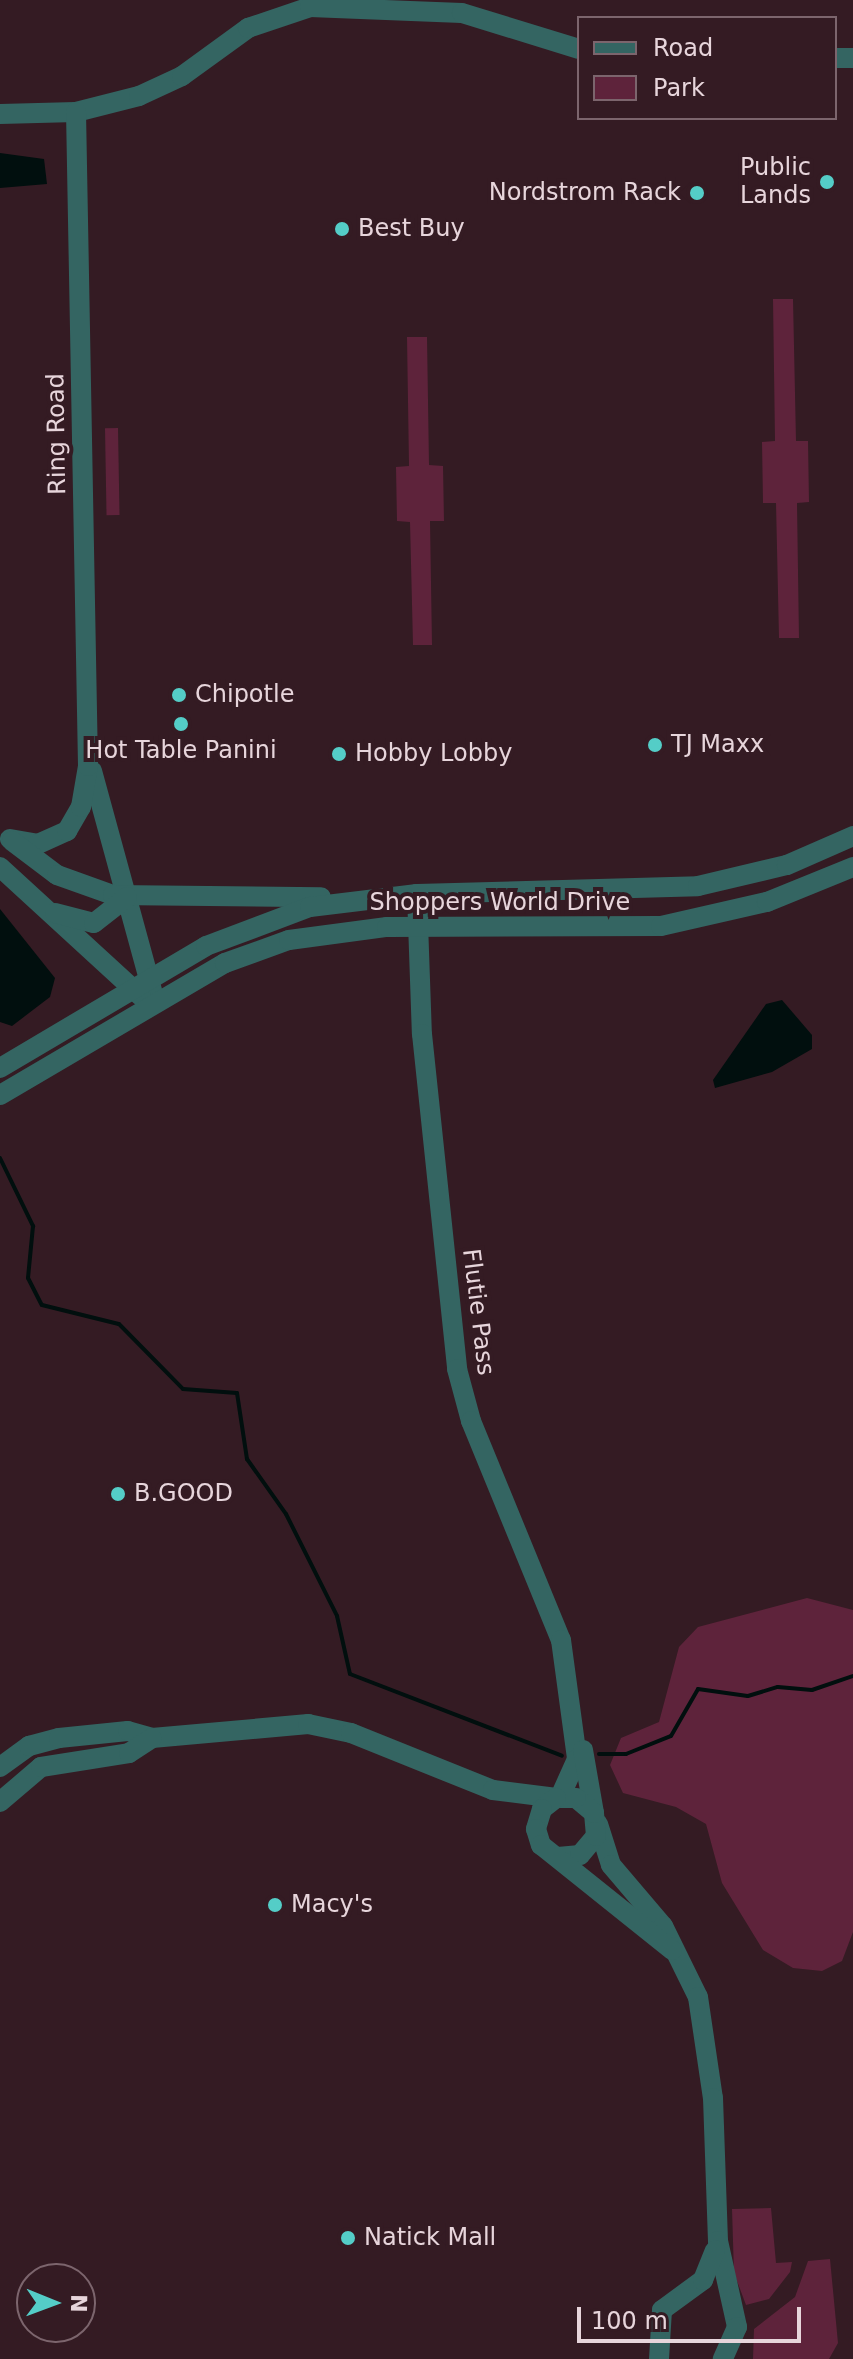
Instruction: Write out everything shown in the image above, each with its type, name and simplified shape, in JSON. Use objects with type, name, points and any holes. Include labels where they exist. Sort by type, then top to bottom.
[{"type":"street","points":[[0,114],[76,112],[166,85],[248,28],[310,7],[462,13],[577,48]]},
{"type":"street","name":"Ring Road","points":[[5,834],[38,844],[67,831],[84,797],[89,755],[76,112]]},
{"type":"street","name":"Ring Road","points":[[89,755],[127,897],[141,983],[154,1005]]},
{"type":"street","name":"Shoppers World Drive","points":[[5,834],[65,879],[127,897],[373,897],[698,886],[787,865],[853,836]]},
{"type":"street","points":[[0,867],[42,905],[141,983]]},
{"type":"street","name":"Shoppers World Drive","points":[[0,1095],[154,1005],[273,944],[352,929],[661,926],[759,905],[853,867]]},
{"type":"street","name":"Flutie Pass","points":[[417,894],[431,1128],[460,1383],[554,1617],[596,1818],[611,1865],[679,1954]]},
{"type":"street","points":[[42,905],[94,923],[127,897]]},
{"type":"street","name":"Shoppers World Drive","points":[[0,1068],[141,983],[259,923],[373,897]]},
{"type":"street","name":"Flutie Pass","points":[[558,1797],[576,1768],[574,1718]]},
{"type":"street","points":[[0,1767],[51,1739],[121,1731],[152,1738],[324,1726],[493,1790],[581,1799],[596,1818],[588,1850],[558,1857]]},
{"type":"street","points":[[0,1802],[41,1767],[129,1753],[152,1738]]},
{"type":"street","points":[[493,1790],[558,1857],[679,1954],[696,1989],[708,2051],[717,2230],[739,2350],[723,2359]]},
{"type":"street","points":[[536,1833],[539,1813],[558,1797]]},
{"type":"street","points":[[672,2359],[659,2350],[662,2310],[709,2272],[717,2230]]},
{"type":"street","points":[[689,2289],[710,2290],[730,2304]]},
{"type":"green space","points":[[773,299],[793,299],[796,441],[808,441],[809,502],[797,503],[799,638],[779,638],[776,503],[763,503],[762,442],[775,441]]},
{"type":"green space","points":[[407,337],[427,337],[429,465],[443,466],[444,521],[430,521],[432,645],[413,645],[410,522],[397,521],[396,467],[409,466]]},
{"type":"green space","points":[[105,428],[118,428],[120,515],[107,515]]},
{"type":"green space","points":[[807,1598],[853,1610],[853,1932],[842,1961],[822,1971],[793,1968],[763,1950],[722,1883],[706,1824],[676,1807],[623,1793],[610,1765],[621,1738],[659,1722],[679,1647],[698,1627]]},
{"type":"green space","points":[[771,2208],[776,2263],[792,2262],[790,2272],[769,2299],[746,2305],[734,2273],[732,2209]]},
{"type":"green space","points":[[830,2259],[838,2343],[829,2359],[753,2359],[754,2329],[795,2297],[808,2261]]},
{"type":"shaded area","points":[[0,153],[44,159],[47,184],[0,188]]},
{"type":"shaded area","points":[[0,909],[55,978],[50,997],[12,1026],[0,1022]]},
{"type":"shaded area","points":[[782,1000],[812,1035],[812,1049],[772,1072],[715,1088],[713,1080],[766,1004]]},
{"type":"waterway","points":[[0,1158],[33,1226],[28,1278],[42,1305],[119,1324],[183,1389],[237,1393],[247,1459],[286,1514],[337,1616],[350,1674],[562,1756]]},
{"type":"waterway","points":[[599,1754],[626,1754],[671,1736],[698,1689],[748,1696],[778,1687],[812,1690],[853,1676]]},
{"type":"place","name":"Public Lands","points":[[827,182]]},
{"type":"place","name":"Nordstrom Rack","points":[[697,193]]},
{"type":"place","name":"Best Buy","points":[[342,229]]},
{"type":"place","name":"Chipotle","points":[[179,695]]},
{"type":"place","name":"Hot Table Panini","points":[[181,724]]},
{"type":"place","name":"TJ Maxx","points":[[655,745]]},
{"type":"place","name":"Hobby Lobby","points":[[339,754]]},
{"type":"place","name":"B.GOOD","points":[[118,1494]]},
{"type":"place","name":"Macy's","points":[[275,1905]]},
{"type":"place","name":"Natick Mall","points":[[348,2238]]}]
